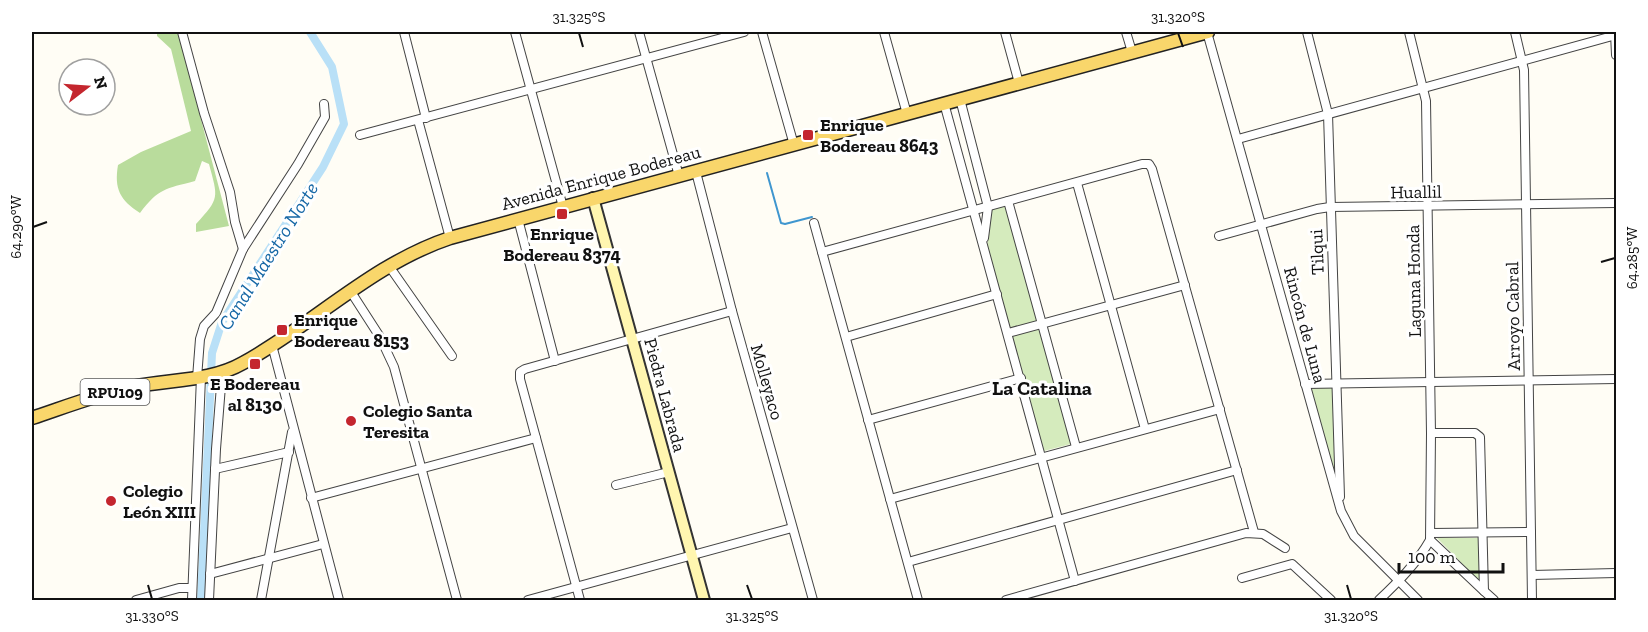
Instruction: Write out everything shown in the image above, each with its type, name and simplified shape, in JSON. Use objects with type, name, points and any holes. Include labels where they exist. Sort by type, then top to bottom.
[{"type":"main road","name":"Avenida Enrique Bodereau","points":[[32,417],[129,388],[222,373],[272,345],[389,266],[417,250],[450,238],[1208,32]]},
{"type":"main road","name":"Piedra Labrada","points":[[593,198],[704,600]]},
{"type":"street","points":[[182,32],[204,113],[230,192],[243,249]]},
{"type":"street","points":[[404,32],[450,238]]},
{"type":"street","points":[[515,32],[564,207]]},
{"type":"street","points":[[639,32],[679,176]]},
{"type":"street","points":[[360,135],[744,32]]},
{"type":"street","points":[[762,32],[794,145]]},
{"type":"street","points":[[884,32],[907,114]]},
{"type":"street","points":[[1005,32],[1019,83]]},
{"type":"street","points":[[1126,32],[1132,52]]},
{"type":"street","name":"Rincón de Luna","points":[[1208,32],[1341,511],[1354,536],[1418,600]]},
{"type":"street","name":"Tilqui","points":[[1307,32],[1328,114],[1335,383],[1341,511]]},
{"type":"street","name":"Laguna Honda","points":[[1409,32],[1426,101],[1431,433],[1430,536]]},
{"type":"street","name":"Arroyo Cabral","points":[[1515,32],[1523,62],[1532,600]]},
{"type":"street","points":[[1238,139],[1523,62],[1616,34],[1617,55]]},
{"type":"street","points":[[960,99],[988,207],[983,243]]},
{"type":"street","points":[[192,600],[200,339],[204,326],[216,313],[243,249],[298,164],[325,117],[324,104]]},
{"type":"street","points":[[944,104],[1075,581]]},
{"type":"street","points":[[822,252],[1145,163],[1149,164],[1254,532]]},
{"type":"street","name":"Molleyaco","points":[[696,172],[732,311],[813,600]]},
{"type":"street","points":[[1077,183],[1145,429]]},
{"type":"street","points":[[1008,201],[1076,447]]},
{"type":"street","name":"Huallil","points":[[1219,236],[1330,207],[1617,203]]},
{"type":"street","points":[[518,219],[555,361]]},
{"type":"street","points":[[814,223],[918,600]]},
{"type":"street","points":[[389,266],[452,356]]},
{"type":"street","points":[[1008,333],[1185,285]]},
{"type":"street","points":[[351,292],[389,354],[457,600]]},
{"type":"street","points":[[846,337],[997,294]]},
{"type":"street","points":[[580,600],[520,372],[732,311]]},
{"type":"street","points":[[272,345],[339,600]]},
{"type":"street","points":[[209,600],[222,373]]},
{"type":"street","points":[[868,420],[1021,378]]},
{"type":"street","points":[[1305,384],[1617,378]]},
{"type":"street","points":[[890,499],[1220,409]]},
{"type":"street","points":[[261,600],[293,427]]},
{"type":"street","points":[[1431,433],[1475,433],[1480,437],[1484,591]]},
{"type":"street","points":[[311,498],[536,438]]},
{"type":"street","points":[[215,469],[289,452]]},
{"type":"street","points":[[908,562],[1237,470]]},
{"type":"street","points":[[616,485],[669,472]]},
{"type":"street","points":[[528,600],[792,528]]},
{"type":"street","points":[[1006,600],[1254,532],[1263,534],[1285,548]]},
{"type":"street","points":[[1430,536],[1531,532]]},
{"type":"street","points":[[1379,600],[1399,581],[1424,550],[1430,536]]},
{"type":"street","points":[[1430,536],[1494,600]]},
{"type":"street","points":[[210,574],[323,544]]},
{"type":"street","points":[[1242,578],[1292,564],[1331,600]]},
{"type":"street","points":[[1532,575],[1617,573]]},
{"type":"street","points":[[136,600],[179,588],[192,588]]},
{"type":"green space","points":[[157,32],[178,32],[229,226],[196,232],[196,224],[213,203],[215,197],[209,164],[202,161],[195,181],[163,191],[152,199],[140,213],[120,193],[117,181],[118,165],[141,152],[191,131],[171,49],[157,36]]},
{"type":"green space","points":[[1006,205],[1037,321],[1010,328],[987,246],[992,209]]},
{"type":"green space","points":[[1039,328],[1071,444],[1044,451],[1012,336]]},
{"type":"green space","points":[[1333,380],[1338,502],[1307,381]]},
{"type":"green space","points":[[1437,538],[1482,538],[1482,584]]},
{"type":"waterway","name":"Canal Maestro Norte","points":[[201,600],[212,353],[222,322],[323,167],[344,124],[332,67],[310,32]]},
{"type":"waterway","points":[[767,173],[781,223],[812,217]]},
{"type":"place","name":"Enrique Bodereau 8643","points":[[808,135]]},
{"type":"place","name":"Enrique Bodereau 8374","points":[[562,214]]},
{"type":"place","name":"Enrique Bodereau 8153","points":[[282,330]]},
{"type":"place","name":"E Bodereau al 8130","points":[[255,364]]},
{"type":"place","name":"Colegio Santa Teresita","points":[[351,421]]},
{"type":"place","name":"Colegio León XIII","points":[[111,501]]},
{"type":"district","name":"La Catalina","points":[[1042,388]]}]
